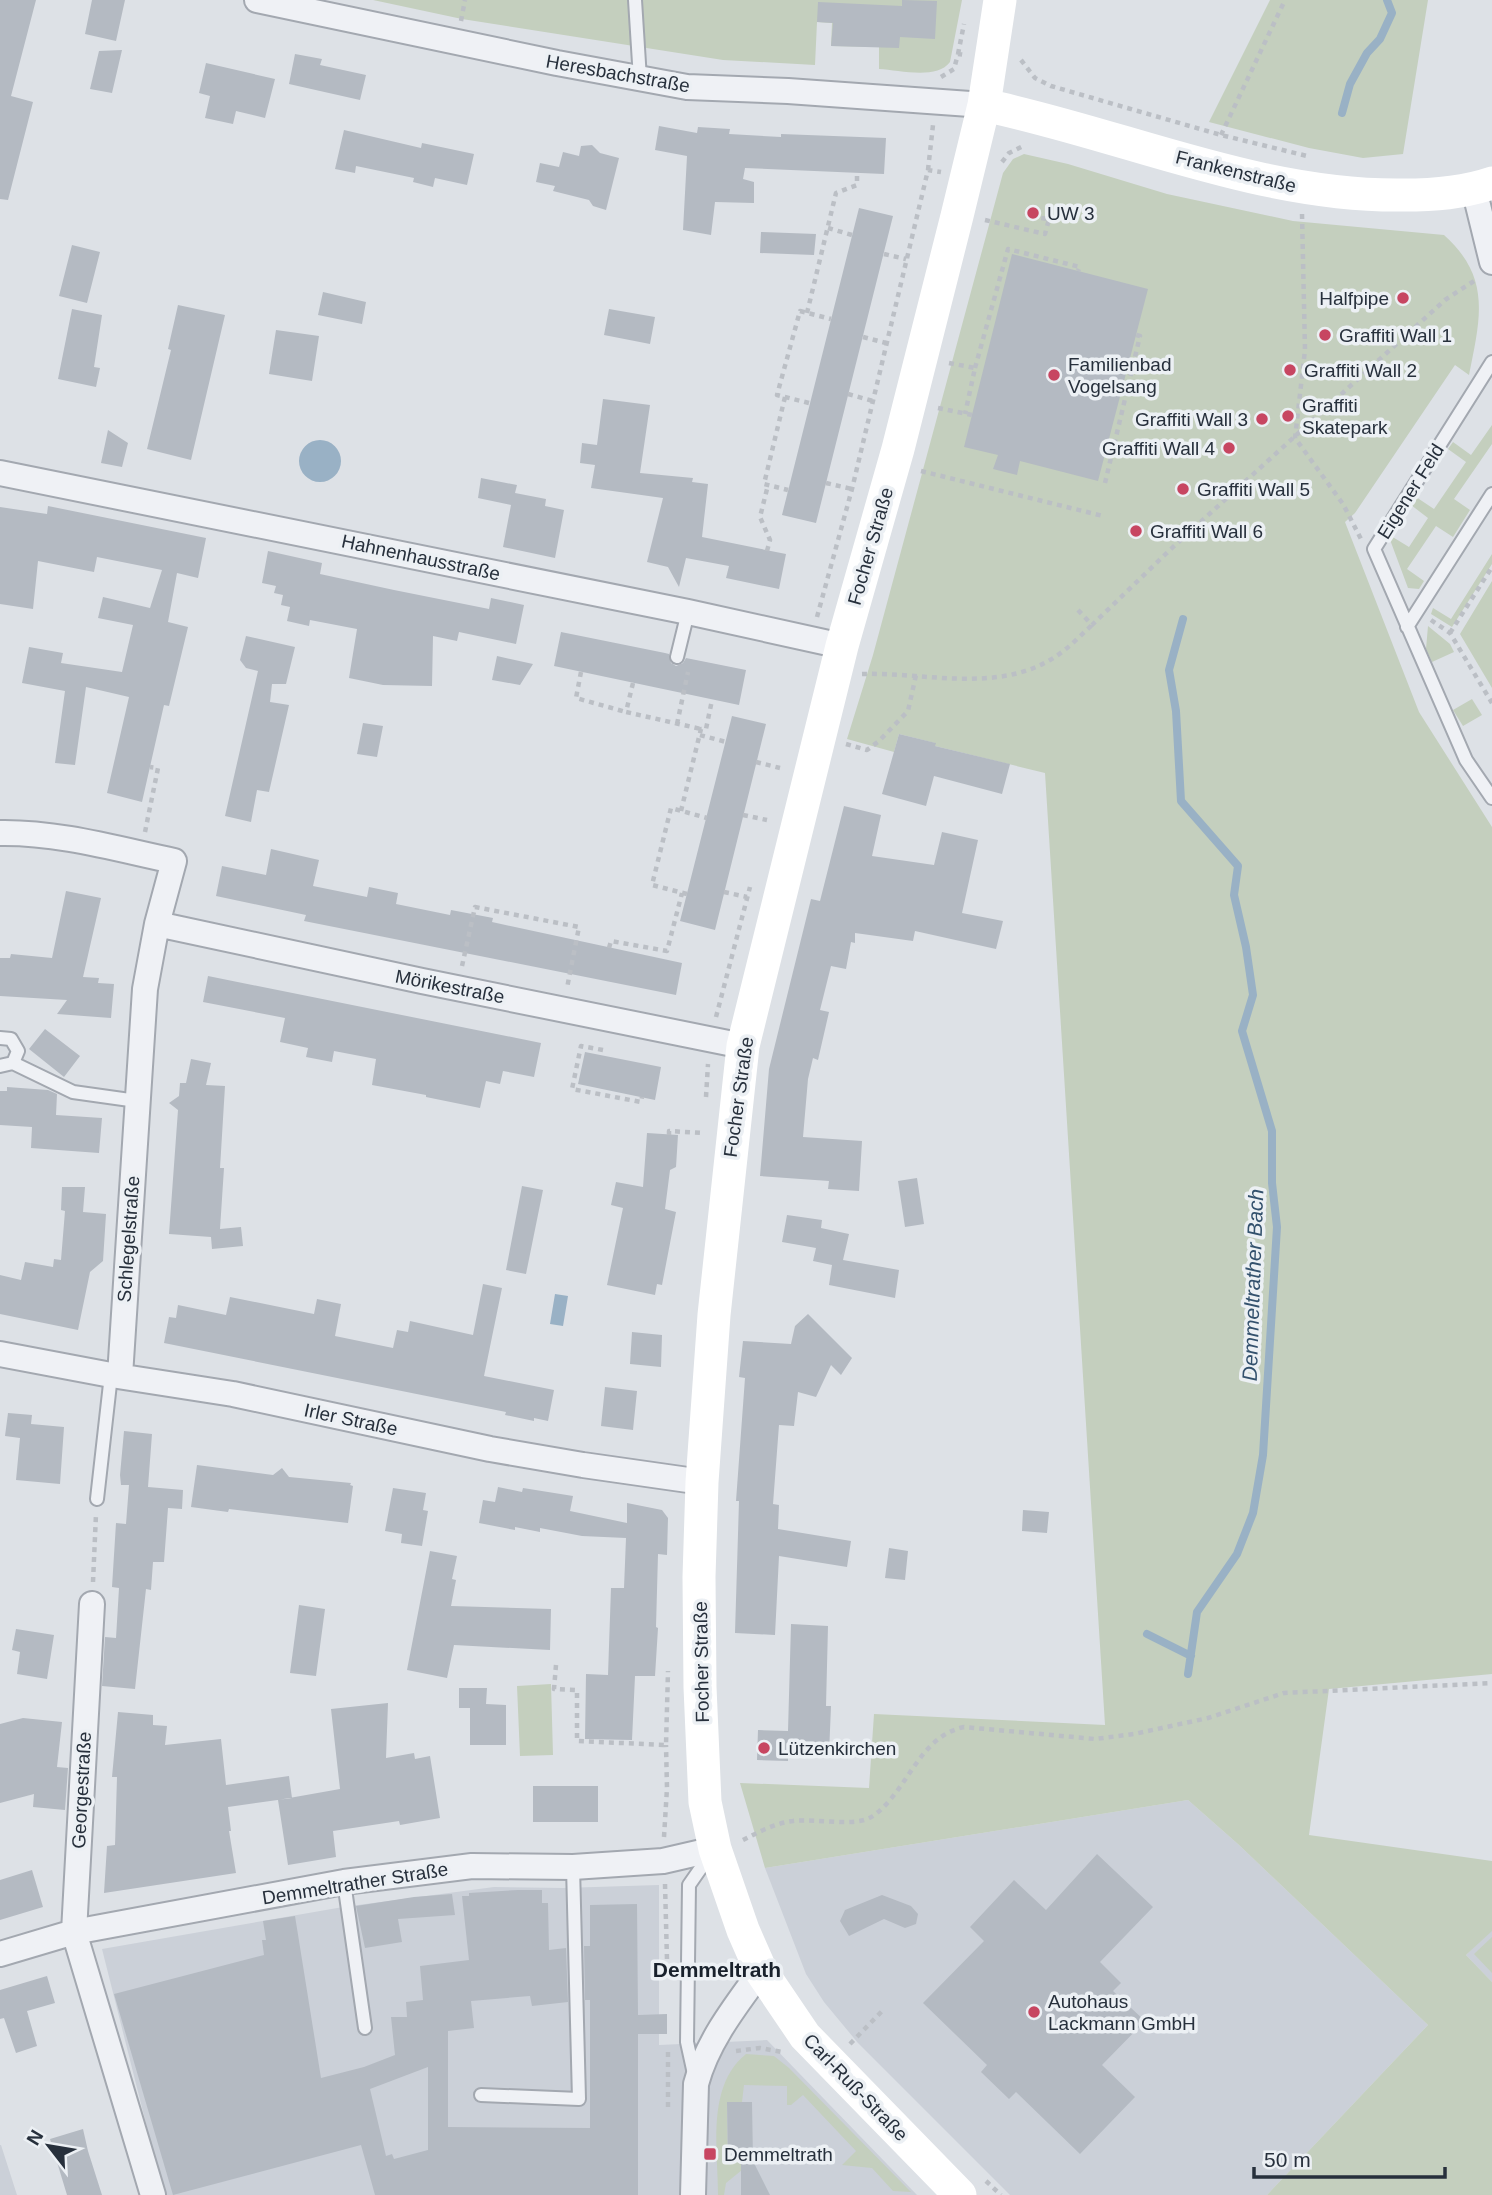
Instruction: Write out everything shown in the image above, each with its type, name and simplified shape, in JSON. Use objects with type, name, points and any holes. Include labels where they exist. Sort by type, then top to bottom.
[{"type":"main road","name":"Focher Straße","points":[[761,1971],[743,1930],[726,1839],[705,1802],[700,1687],[702,1482],[714,1315],[743,1046],[853,654],[898,449],[984,105],[1000,0]]},
{"type":"main road","name":"Frankenstraße","points":[[984,105],[1026,114],[1304,193],[1438,195],[1483,186]]},
{"type":"main road","name":"Carl-Ruß-Straße","points":[[761,1971],[805,2036],[960,2195]]},
{"type":"street","name":"Heresbachstraße","points":[[257,0],[687,87],[788,91],[984,105]]},
{"type":"street","points":[[1483,186],[1488,269]]},
{"type":"street","name":"Hahnenhausstraße","points":[[0,472],[688,611],[853,654]]},
{"type":"street","points":[[0,832],[80,841],[141,854]]},
{"type":"street","name":"Schlegelstraße","points":[[115,1376],[145,989],[157,924],[174,861],[141,854]]},
{"type":"street","name":"Mörikestraße","points":[[157,924],[743,1046]]},
{"type":"street","name":"Irler Straße","points":[[0,1354],[115,1376],[233,1394],[503,1451],[702,1482]]},
{"type":"street","name":"Georgestraße","points":[[92,1604],[74,1932],[153,2195]]},
{"type":"street","name":"Demmeltrather Straße","points":[[0,1954],[74,1932],[344,1882],[472,1866],[573,1867],[663,1861],[726,1839]]},
{"type":"street","points":[[693,2195],[696,2084],[706,2054],[761,1971]]},
{"type":"lane","points":[[635,0],[640,79]]},
{"type":"lane","name":"Eigener Feld","points":[[1492,362],[1368,547],[1466,760],[1492,798]]},
{"type":"lane","points":[[1407,627],[1492,494]]},
{"type":"lane","points":[[677,657],[688,611]]},
{"type":"lane","points":[[0,1038],[11,1039],[17,1046],[17,1055],[6,1065],[72,1092],[137,1101]]},
{"type":"lane","points":[[97,1499],[115,1376]]},
{"type":"lane","points":[[696,2084],[687,2042],[689,1885],[726,1839]]},
{"type":"lane","points":[[481,2095],[579,2099],[573,1867]]},
{"type":"lane","points":[[344,1882],[365,2028]]},
{"type":"path","points":[[1222,135],[1285,0]]},
{"type":"path","points":[[1019,51],[1022,63],[1035,78],[1051,86],[1222,135],[1304,193],[1305,350],[1295,438],[1343,504],[1368,547]]},
{"type":"path","points":[[1001,166],[1003,158],[1009,153],[1026,145],[1034,146]]},
{"type":"path","points":[[807,313],[836,193],[857,185],[858,173]]},
{"type":"path","points":[[982,232],[989,208]]},
{"type":"path","points":[[985,220],[1045,234],[1049,219],[1041,218]]},
{"type":"path","points":[[828,228],[852,235]]},
{"type":"path","points":[[965,414],[1008,248],[1080,267],[1078,271]]},
{"type":"path","points":[[884,254],[906,259]]},
{"type":"path","points":[[862,674],[973,680],[1019,673],[1052,659],[1445,300],[1488,269]]},
{"type":"path","points":[[810,404],[777,395],[800,311],[831,319]]},
{"type":"path","points":[[1105,483],[1140,336],[1136,335]]},
{"type":"path","points":[[863,337],[886,343]]},
{"type":"path","points":[[951,351],[948,363],[975,368]]},
{"type":"path","points":[[848,394],[873,401]]},
{"type":"path","points":[[785,397],[764,484],[788,490]]},
{"type":"path","points":[[937,408],[972,415]]},
{"type":"path","points":[[917,483],[920,471],[1102,516]]},
{"type":"path","points":[[826,483],[852,489]]},
{"type":"path","points":[[768,485],[760,517],[770,540],[768,551]]},
{"type":"path","points":[[1492,567],[1450,633],[1492,702]]},
{"type":"path","points":[[1078,610],[1092,625]]},
{"type":"path","points":[[853,654],[862,674],[858,685]]},
{"type":"path","points":[[677,657],[691,661],[677,723]]},
{"type":"path","points":[[581,672],[576,698],[677,723],[726,742]]},
{"type":"path","points":[[842,743],[867,750],[879,741],[908,711],[915,675]]},
{"type":"path","points":[[626,712],[633,683]]},
{"type":"path","points":[[681,811],[712,700]]},
{"type":"path","points":[[756,762],[780,768]]},
{"type":"path","points":[[141,854],[158,768],[150,767]]},
{"type":"path","points":[[609,948],[611,941],[667,951],[684,894],[652,885],[671,808],[707,818]]},
{"type":"path","points":[[743,815],[766,820]]},
{"type":"path","points":[[724,892],[747,897]]},
{"type":"path","points":[[457,988],[475,907],[579,927],[563,1009]]},
{"type":"path","points":[[603,1050],[581,1046],[572,1089],[641,1102],[642,1097]]},
{"type":"path","points":[[670,1135],[669,1130],[703,1133]]},
{"type":"path","points":[[92,1604],[97,1499]]},
{"type":"path","points":[[556,1665],[554,1689],[577,1690],[577,1741],[666,1745]]},
{"type":"path","points":[[663,1861],[668,1668]]},
{"type":"path","points":[[726,1839],[738,1842],[782,1822],[856,1821],[871,1818],[895,1794],[921,1756],[936,1740],[952,1730],[964,1727],[1095,1740],[1208,1718],[1284,1693],[1492,1683]]},
{"type":"path","points":[[849,2045],[884,2009]]},
{"type":"path","points":[[733,2053],[760,2048],[784,2053]]},
{"type":"shaded area","points":[[1188,1800],[1428,2025],[1267,2195],[1010,2195],[858,2043],[824,2002],[806,1974],[765,1868]]},
{"type":"shaded area","points":[[659,1885],[659,2045],[767,2040],[917,2195],[164,2195],[102,1949],[343,1907],[494,1887]]},
{"type":"shaded area","points":[[1492,1930],[1492,1982],[1466,1955]]},
{"type":"shaded area","points":[[1,2145],[17,2195],[0,2195]]},
{"type":"green space","points":[[373,0],[962,0],[950,62],[936,71],[917,73],[879,69],[879,47],[831,46],[832,23],[817,22],[815,65],[723,60],[462,19]]},
{"type":"green space","points":[[1270,0],[1428,0],[1403,154],[1363,158],[1309,148],[1209,122]]},
{"type":"green space","points":[[1024,154],[1068,164],[1167,194],[1293,221],[1444,235],[1470,267],[1476,283],[1479,317],[1469,375],[1455,365],[1355,513],[1345,522],[1419,712],[1492,827],[1492,1674],[1329,1689],[1309,1835],[1492,1861],[1492,1931],[1466,1955],[1492,1982],[1492,2195],[1267,2195],[1428,2025],[1188,1800],[765,1868],[740,1783],[869,1788],[874,1714],[1105,1725],[1045,773],[935,746],[935,743],[899,734],[894,752],[847,739],[873,655],[1003,173],[1013,159]]},
{"type":"green space","points":[[1492,425],[1492,444],[1454,499],[1470,510],[1453,537],[1436,526],[1407,569],[1424,581],[1419,589],[1408,588],[1389,537],[1409,547],[1428,518],[1411,505],[1416,497],[1434,509],[1466,462],[1448,449],[1453,442],[1471,455]]},
{"type":"green space","points":[[1492,554],[1492,564],[1452,627],[1431,614],[1433,608],[1451,619]]},
{"type":"green space","points":[[1492,581],[1492,688],[1460,634]]},
{"type":"green space","points":[[1428,626],[1450,644],[1454,652],[1432,662],[1426,649]]},
{"type":"green space","points":[[1472,699],[1482,715],[1463,726],[1453,710]]},
{"type":"green space","points":[[551,1684],[553,1755],[520,1756],[517,1686]]},
{"type":"green space","points":[[1492,1937],[1492,1973],[1474,1954]]},
{"type":"green space","points":[[746,2054],[774,2056],[789,2068],[911,2192],[893,2191],[872,2168],[842,2165],[856,2151],[803,2095],[791,2105],[787,2105],[787,2086],[744,2085],[742,2102],[727,2102],[728,2161],[753,2161],[726,2183],[724,2195],[718,2195],[716,2139],[720,2101],[733,2067]]},
{"type":"water","points":[[320,440],[335,446],[341,461],[335,476],[320,482],[305,476],[299,461],[305,446]]},
{"type":"water","points":[[555,1294],[568,1296],[563,1326],[550,1324]]},
{"type":"building","points":[[0,0],[36,0],[11,96],[33,102],[8,200],[0,199]]},
{"type":"building","points":[[92,0],[125,0],[116,41],[85,34]]},
{"type":"building","points":[[902,0],[937,1],[935,39],[900,37],[899,48],[831,46],[833,23],[817,22],[818,2],[902,6]]},
{"type":"building","points":[[122,50],[112,93],[90,89],[99,51]]},
{"type":"building","points":[[295,54],[322,59],[320,65],[366,75],[360,100],[289,84]]},
{"type":"building","points":[[206,63],[275,79],[265,118],[236,111],[233,124],[205,118],[210,96],[199,93]]},
{"type":"building","points":[[659,126],[697,133],[698,127],[730,129],[729,134],[886,138],[884,174],[745,168],[743,179],[754,182],[754,203],[715,202],[711,235],[683,230],[687,156],[655,150]]},
{"type":"building","points":[[344,130],[421,148],[422,143],[474,154],[467,185],[435,178],[433,187],[413,182],[414,178],[356,166],[355,173],[335,169]]},
{"type":"building","points":[[592,145],[600,153],[619,158],[606,210],[593,206],[589,200],[553,191],[555,186],[536,182],[540,163],[559,167],[563,152],[579,156],[581,146]]},
{"type":"building","points":[[859,208],[893,216],[816,523],[782,515]]},
{"type":"building","points":[[761,232],[816,234],[814,255],[760,253]]},
{"type":"building","points":[[72,245],[100,252],[87,303],[59,296]]},
{"type":"building","name":"Familienbad Vogelsang","points":[[1012,254],[1148,289],[1098,481],[1020,461],[1017,475],[993,469],[998,455],[964,447]]},
{"type":"building","points":[[323,292],[366,302],[362,324],[318,315]]},
{"type":"building","points":[[178,305],[225,315],[191,460],[147,449],[171,350],[168,349]]},
{"type":"building","points":[[72,309],[102,315],[94,367],[100,368],[96,387],[58,379]]},
{"type":"building","points":[[609,309],[655,317],[650,344],[604,335]]},
{"type":"building","points":[[276,330],[319,336],[312,381],[269,374]]},
{"type":"building","points":[[603,399],[650,405],[640,473],[693,478],[692,482],[708,484],[702,537],[786,554],[779,589],[726,578],[729,566],[686,558],[679,587],[668,567],[647,562],[663,498],[591,488],[595,465],[580,463],[582,443],[597,445]]},
{"type":"building","points":[[108,430],[128,443],[122,467],[101,463]]},
{"type":"building","points":[[481,478],[517,485],[515,493],[546,499],[545,506],[564,510],[555,558],[503,547],[511,505],[478,498]]},
{"type":"building","points":[[48,506],[206,538],[198,578],[177,573],[168,622],[188,627],[169,706],[164,705],[142,802],[107,793],[129,697],[86,687],[75,765],[55,763],[65,691],[22,683],[29,647],[63,653],[61,663],[122,672],[133,625],[98,618],[103,597],[150,608],[162,570],[97,557],[94,572],[38,561],[33,609],[0,604],[0,507],[47,514]]},
{"type":"building","points":[[268,551],[322,563],[320,574],[394,590],[489,609],[491,598],[524,605],[516,644],[459,632],[457,641],[433,636],[432,686],[383,685],[349,678],[357,629],[310,620],[309,626],[287,621],[290,607],[281,605],[283,595],[274,593],[276,586],[262,583]]},
{"type":"building","points":[[561,632],[669,654],[671,663],[676,666],[686,658],[746,670],[739,705],[554,666]]},
{"type":"building","points":[[246,636],[295,647],[286,684],[272,684],[270,702],[289,705],[269,792],[257,790],[251,822],[225,816],[258,671],[246,668],[240,660]]},
{"type":"building","points":[[497,656],[533,664],[520,685],[492,680]]},
{"type":"building","points":[[732,716],[766,724],[715,930],[680,921]]},
{"type":"building","points":[[363,723],[383,726],[377,757],[357,754]]},
{"type":"building","points":[[899,734],[936,743],[935,746],[1010,764],[1002,794],[934,776],[926,806],[882,794]]},
{"type":"building","points":[[844,806],[881,815],[872,856],[934,865],[942,832],[978,840],[962,913],[1003,921],[996,949],[915,931],[913,941],[855,933],[855,943],[851,942],[846,969],[831,966],[820,1010],[829,1012],[818,1060],[813,1058],[808,1079],[803,1137],[862,1141],[859,1191],[828,1189],[829,1181],[760,1176],[769,1069],[811,899],[820,901]]},
{"type":"building","points":[[271,849],[319,860],[313,886],[367,897],[369,887],[398,893],[396,904],[450,915],[451,910],[493,918],[492,922],[682,963],[676,995],[304,921],[306,915],[216,896],[222,866],[266,875]]},
{"type":"building","points":[[66,891],[101,898],[83,977],[99,978],[98,983],[114,984],[111,1018],[57,1014],[67,1000],[0,996],[0,958],[10,958],[11,954],[52,958]]},
{"type":"building","points":[[208,976],[541,1043],[534,1077],[503,1071],[500,1084],[486,1081],[480,1108],[372,1085],[376,1059],[334,1051],[332,1062],[306,1057],[308,1048],[280,1042],[285,1018],[203,1002]]},
{"type":"building","points":[[45,1029],[80,1056],[64,1077],[29,1049]]},
{"type":"building","points":[[585,1052],[661,1067],[655,1100],[578,1084]]},
{"type":"building","points":[[191,1059],[211,1063],[206,1085],[225,1086],[220,1168],[224,1168],[220,1229],[241,1227],[243,1246],[212,1249],[211,1237],[169,1234],[178,1110],[169,1103],[179,1096],[180,1083],[186,1083]]},
{"type":"building","points":[[7,1087],[48,1090],[57,1094],[56,1115],[102,1118],[99,1153],[31,1148],[32,1127],[0,1125],[0,1091],[7,1091]]},
{"type":"building","points":[[647,1133],[678,1135],[676,1167],[670,1170],[665,1209],[676,1212],[662,1285],[657,1284],[655,1295],[607,1285],[623,1208],[611,1205],[616,1182],[643,1187]]},
{"type":"building","points":[[917,1178],[924,1224],[905,1227],[898,1181]]},
{"type":"building","points":[[522,1186],[543,1190],[526,1274],[506,1270]]},
{"type":"building","points":[[62,1187],[85,1187],[83,1212],[106,1214],[103,1261],[90,1272],[78,1330],[0,1314],[0,1275],[21,1280],[25,1262],[53,1267],[54,1259],[61,1260],[65,1211],[61,1210]]},
{"type":"building","points":[[787,1215],[822,1220],[821,1228],[849,1234],[843,1260],[899,1270],[895,1298],[829,1285],[832,1265],[813,1261],[816,1248],[782,1242]]},
{"type":"building","points":[[483,1284],[502,1288],[484,1376],[554,1390],[548,1421],[534,1418],[534,1421],[505,1415],[506,1412],[164,1343],[169,1317],[176,1318],[178,1305],[226,1315],[230,1297],[314,1314],[317,1299],[341,1304],[335,1336],[393,1348],[397,1330],[408,1332],[410,1321],[473,1335]]},
{"type":"building","points":[[808,1314],[852,1358],[841,1375],[831,1365],[816,1397],[798,1392],[794,1426],[779,1425],[773,1504],[779,1505],[778,1529],[851,1541],[847,1567],[779,1556],[775,1635],[735,1633],[739,1501],[736,1501],[745,1378],[739,1377],[743,1341],[791,1344],[795,1326]]},
{"type":"building","points":[[632,1332],[662,1335],[661,1367],[630,1364]]},
{"type":"building","points":[[605,1387],[637,1391],[633,1430],[601,1426]]},
{"type":"building","points":[[8,1413],[32,1415],[31,1424],[64,1427],[60,1484],[16,1480],[20,1438],[5,1436]]},
{"type":"building","points":[[124,1431],[152,1434],[148,1487],[183,1490],[182,1509],[168,1508],[164,1562],[153,1562],[151,1590],[146,1589],[135,1689],[102,1686],[105,1637],[116,1638],[119,1588],[112,1587],[116,1523],[126,1524],[129,1485],[121,1485],[120,1475]]},
{"type":"building","points":[[197,1465],[273,1475],[282,1468],[289,1477],[351,1483],[353,1486],[348,1523],[191,1507]]},
{"type":"building","points":[[498,1487],[522,1492],[523,1488],[573,1496],[570,1511],[627,1523],[627,1503],[662,1510],[668,1518],[667,1555],[658,1554],[655,1676],[635,1676],[632,1740],[585,1739],[586,1674],[608,1675],[611,1588],[624,1588],[626,1538],[582,1536],[540,1528],[540,1532],[515,1527],[515,1530],[479,1523],[483,1500],[495,1502]]},
{"type":"building","points":[[393,1488],[426,1493],[423,1510],[428,1511],[422,1546],[401,1543],[402,1534],[385,1531]]},
{"type":"building","points":[[1023,1510],[1049,1512],[1047,1533],[1022,1531]]},
{"type":"building","points":[[889,1548],[908,1551],[905,1580],[885,1578]]},
{"type":"building","points":[[430,1551],[457,1556],[452,1579],[456,1580],[451,1606],[551,1609],[550,1650],[454,1645],[447,1678],[407,1670]]},
{"type":"building","points":[[299,1605],[325,1609],[316,1676],[290,1673]]},
{"type":"building","points":[[791,1624],[828,1626],[826,1706],[831,1706],[829,1754],[788,1752],[788,1761],[757,1760],[758,1730],[788,1731]]},
{"type":"building","points":[[16,1629],[54,1635],[47,1679],[17,1674],[20,1652],[12,1650]]},
{"type":"building","points":[[459,1688],[487,1688],[486,1704],[506,1705],[506,1745],[470,1745],[470,1708],[459,1708]]},
{"type":"building","points":[[388,1703],[386,1758],[414,1753],[415,1759],[430,1756],[440,1818],[400,1825],[399,1821],[333,1831],[336,1857],[288,1865],[278,1800],[340,1789],[331,1709]]},
{"type":"building","points":[[118,1712],[153,1715],[153,1725],[167,1726],[165,1745],[221,1739],[226,1785],[289,1776],[292,1798],[228,1807],[236,1873],[104,1893],[107,1846],[115,1845],[117,1777],[112,1777]]},
{"type":"building","points":[[23,1718],[62,1722],[57,1767],[68,1768],[65,1810],[33,1807],[34,1794],[0,1803],[0,1724]]},
{"type":"building","points":[[533,1786],[598,1786],[598,1822],[533,1822]]},
{"type":"building","name":"Autohaus Lackmann GmbH","points":[[1097,1854],[1153,1907],[1100,1962],[1121,1983],[1113,1991],[1145,2021],[1102,2065],[1135,2097],[1080,2154],[1016,2092],[1009,2099],[981,2072],[987,2065],[923,2003],[984,1941],[970,1927],[1014,1880],[1046,1910]]},
{"type":"building","points":[[32,1870],[43,1907],[0,1920],[0,1880]]},
{"type":"building","points":[[542,1890],[542,1903],[548,1903],[549,1950],[566,1948],[568,2002],[532,2006],[530,1996],[471,2001],[474,2028],[448,2031],[448,2127],[590,2128],[590,2000],[585,2000],[584,1946],[590,1946],[590,1905],[637,1904],[638,2015],[667,2014],[667,2034],[638,2034],[638,2195],[375,2195],[361,2145],[173,2195],[114,1994],[264,1955],[262,1940],[266,1940],[263,1921],[295,1916],[321,2078],[364,2067],[395,2055],[391,2017],[407,2017],[406,2002],[423,2000],[420,1966],[469,1960],[462,1896],[469,1896],[469,1893]],"holes":[[[428,2067],[428,2150],[394,2159],[392,2154],[386,2156],[370,2089]]]},
{"type":"building","points":[[452,1894],[455,1915],[398,1919],[402,1942],[365,1948],[356,1906]]},
{"type":"building","points":[[882,1895],[911,1906],[918,1914],[916,1924],[905,1928],[884,1919],[849,1936],[840,1921],[845,1910]]},
{"type":"building","points":[[47,1976],[55,2003],[27,2011],[37,2046],[16,2053],[4,2018],[0,2019],[0,1990]]},
{"type":"building","points":[[727,2102],[752,2102],[753,2161],[770,2195],[741,2195],[741,2161],[728,2161]]},
{"type":"building","points":[[83,2129],[102,2195],[67,2195],[50,2139]]},
{"type":"waterway","name":"Demmeltrather Bach","points":[[1342,113],[1350,84],[1367,53],[1380,39],[1392,13],[1387,0]]},
{"type":"waterway","name":"Demmeltrather Bach","points":[[1183,619],[1169,670],[1176,711],[1181,801],[1238,866],[1234,895],[1253,995],[1242,1031],[1272,1131],[1272,1183],[1277,1227],[1263,1455],[1253,1513],[1237,1554],[1197,1612],[1188,1674]]},
{"type":"waterway","points":[[1147,1634],[1191,1656]]},
{"type":"place","name":"UW 3","points":[[1033,213]]},
{"type":"place","name":"Halfpipe","points":[[1403,298]]},
{"type":"place","name":"Graffiti Wall 1","points":[[1325,335]]},
{"type":"place","name":"Graffiti Wall 2","points":[[1290,370]]},
{"type":"place","name":"Familienbad Vogelsang","points":[[1054,375]]},
{"type":"place","name":"Graffiti Skatepark","points":[[1288,416]]},
{"type":"place","name":"Graffiti Wall 3","points":[[1262,419]]},
{"type":"place","name":"Graffiti Wall 4","points":[[1229,448]]},
{"type":"place","name":"Graffiti Wall 5","points":[[1183,489]]},
{"type":"place","name":"Graffiti Wall 6","points":[[1136,531]]},
{"type":"place","name":"Lützenkirchen","points":[[764,1748]]},
{"type":"place","name":"Autohaus Lackmann GmbH","points":[[1034,2012]]},
{"type":"place","name":"Demmeltrath","points":[[710,2154]]},
{"type":"district","name":"Demmeltrath","points":[[717,1970]]}]
